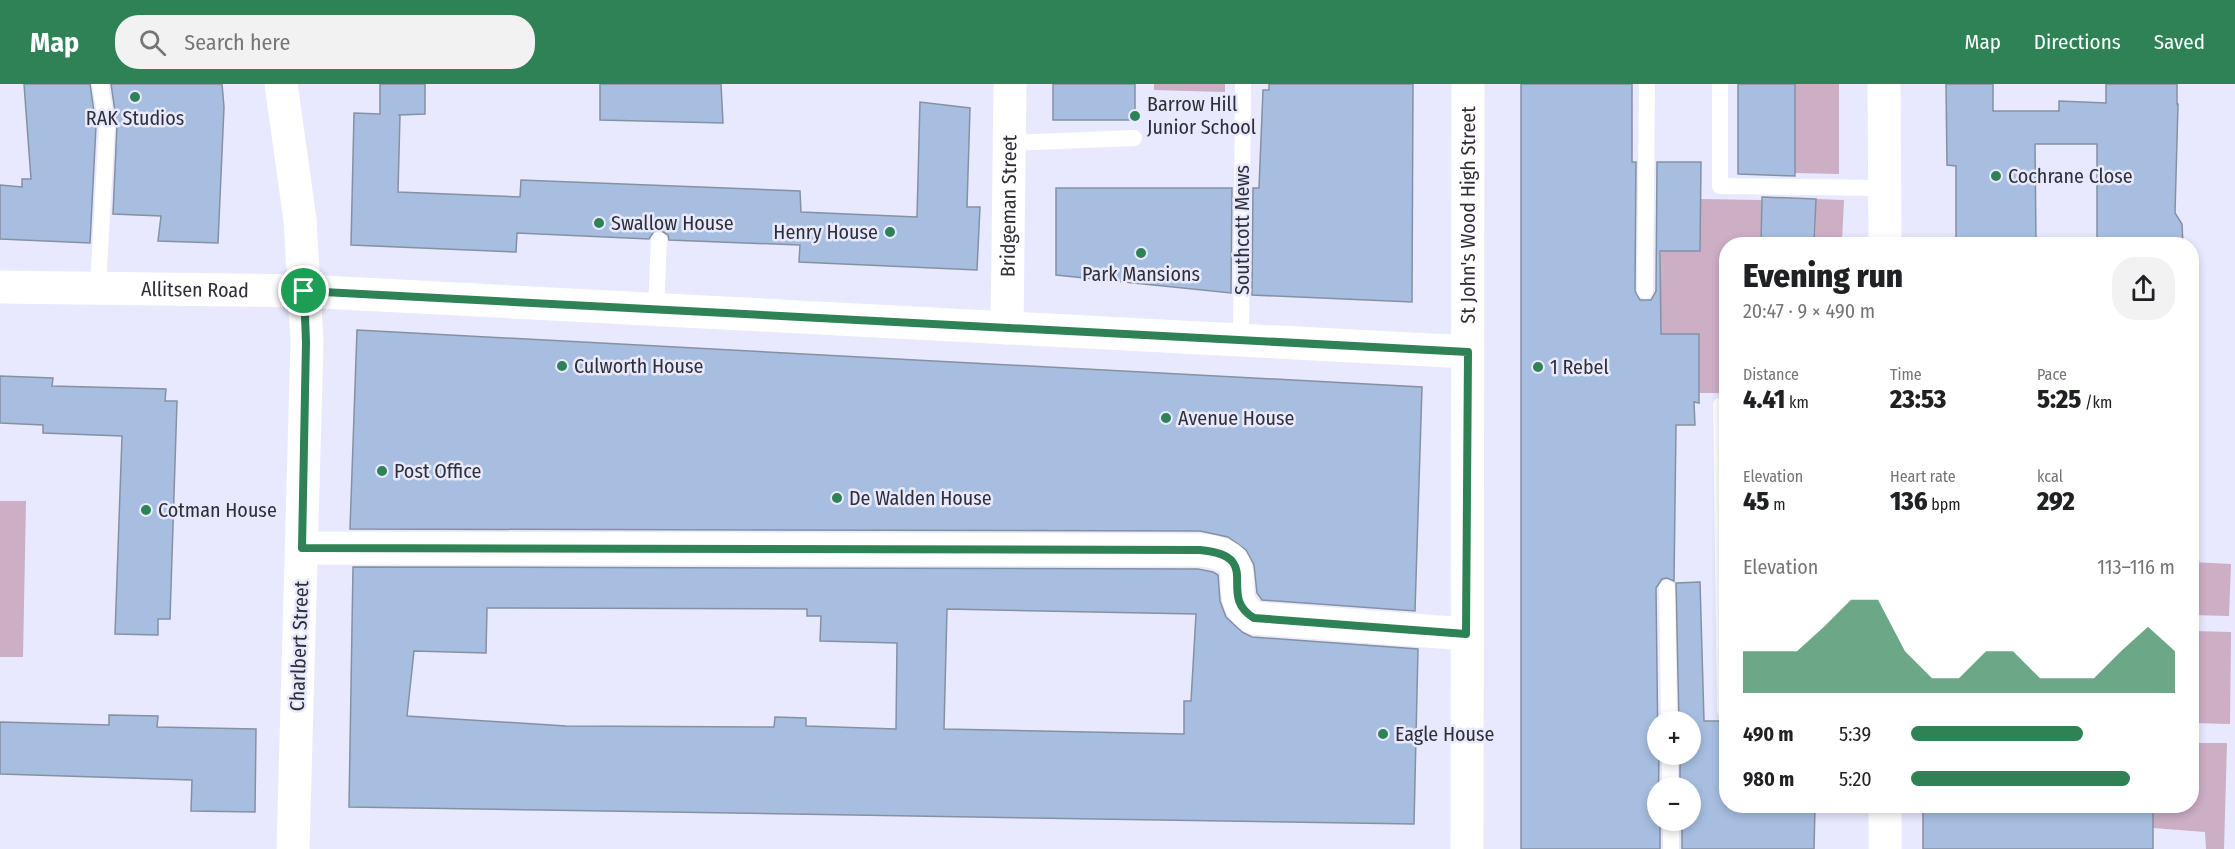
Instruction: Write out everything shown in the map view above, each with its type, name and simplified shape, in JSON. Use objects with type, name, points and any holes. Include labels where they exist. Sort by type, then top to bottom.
[{"type":"street","name":"Charlbert Street","points":[[281,84],[300,220],[306,342],[293,849]]},
{"type":"street","name":"Bridgeman Street","points":[[1007,328],[1010,84]]},
{"type":"street","name":"St John's Wood High Street","points":[[1467,849],[1468,84]]},
{"type":"street","points":[[1884,84],[1885,237]]},
{"type":"street","name":"Allitsen Road","points":[[0,286],[304,291],[1468,352]]},
{"type":"street","points":[[302,548],[1200,550],[1228,556],[1236,566],[1238,602],[1244,612],[1254,618],[1466,634]]},
{"type":"street","points":[[1885,813],[1885,849]]},
{"type":"lane","points":[[98,287],[107,125],[100,84]]},
{"type":"lane","name":"Southcott Mews","points":[[1241,340],[1243,84]]},
{"type":"lane","points":[[1645,291],[1647,84]]},
{"type":"lane","points":[[1720,84],[1720,186],[1885,188]]},
{"type":"lane","points":[[1010,142],[1134,138]]},
{"type":"lane","points":[[656,309],[659,240]]},
{"type":"lane","points":[[1667,588],[1669,711]]},
{"type":"lane","points":[[1671,831],[1671,849]]},
{"type":"shaded area","points":[[1154,84],[1225,84],[1225,92],[1154,90]]},
{"type":"shaded area","points":[[1795,84],[1839,84],[1839,174],[1795,173]]},
{"type":"shaded area","points":[[1700,199],[1761,200],[1761,237],[1719,237],[1719,393],[1699,393],[1699,334],[1661,335],[1661,250]]},
{"type":"shaded area","points":[[1816,199],[1844,200],[1842,237],[1815,237]]},
{"type":"shaded area","points":[[0,501],[26,501],[23,657],[0,657]]},
{"type":"shaded area","points":[[2199,562],[2231,564],[2229,616],[2199,615]]},
{"type":"shaded area","points":[[2199,631],[2231,632],[2230,724],[2199,723]]},
{"type":"shaded area","points":[[2199,743],[2227,743],[2224,849],[2206,849],[2205,832],[2153,828],[2153,813],[2199,813]]},
{"type":"building","points":[[24,84],[90,84],[96,126],[90,243],[0,239],[0,185],[22,187],[22,179],[31,179]]},
{"type":"building","points":[[111,84],[222,84],[224,107],[218,243],[158,241],[161,216],[113,214],[117,125]]},
{"type":"building","points":[[380,84],[425,84],[425,114],[398,115],[400,115],[398,192],[520,197],[521,180],[800,191],[801,212],[917,217],[920,102],[970,108],[967,207],[980,207],[977,270],[799,262],[800,245],[669,240],[668,235],[660,230],[654,231],[649,239],[517,233],[516,252],[351,245],[354,113],[380,114]]},
{"type":"building","points":[[600,84],[721,84],[723,123],[600,120]]},
{"type":"building","points":[[1053,84],[1135,84],[1135,120],[1053,120]]},
{"type":"building","points":[[1269,84],[1413,84],[1412,302],[1252,295],[1253,188],[1259,188],[1263,90],[1269,90]]},
{"type":"building","points":[[1521,84],[1632,84],[1632,162],[1636,162],[1635,291],[1640,300],[1651,300],[1656,291],[1657,162],[1701,162],[1700,251],[1660,251],[1661,334],[1699,334],[1699,403],[1694,402],[1695,425],[1676,425],[1674,581],[1667,578],[1662,579],[1656,588],[1657,711],[1647,711],[1647,765],[1659,765],[1659,777],[1647,777],[1647,831],[1660,831],[1660,849],[1521,849]]},
{"type":"building","points":[[1738,84],[1795,84],[1795,176],[1738,174]]},
{"type":"building","points":[[1946,84],[1993,84],[1993,111],[2059,111],[2059,101],[2106,103],[2106,84],[2177,84],[2175,213],[2182,224],[2183,237],[2097,237],[2097,144],[2035,144],[2036,237],[1956,237],[1956,166],[1947,165]]},
{"type":"building","name":"Park Mansions","points":[[1056,188],[1232,188],[1231,293],[1056,275]]},
{"type":"building","points":[[1762,197],[1816,199],[1814,237],[1761,237]]},
{"type":"building","points":[[357,330],[1422,387],[1415,611],[1262,600],[1257,593],[1254,565],[1246,550],[1228,537],[1200,531],[350,529]]},
{"type":"building","name":"Cotman House","points":[[0,376],[53,378],[52,386],[166,389],[165,401],[177,401],[170,619],[158,619],[158,635],[115,634],[122,436],[43,433],[43,425],[0,423]]},
{"type":"building","points":[[353,567],[1198,569],[1218,575],[1220,601],[1226,617],[1242,632],[1252,637],[1418,649],[1414,824],[349,807]],"holes":[[[487,608],[807,609],[807,616],[821,616],[820,641],[897,643],[896,729],[806,726],[806,718],[775,717],[774,727],[566,726],[407,716],[414,651],[486,653]],[[947,609],[1196,614],[1191,701],[1184,701],[1184,734],[944,729]]]},
{"type":"building","points":[[1700,582],[1704,721],[1719,721],[1719,813],[1815,813],[1814,849],[1682,849],[1682,831],[1701,831],[1701,777],[1680,777],[1680,765],[1701,765],[1701,711],[1679,711],[1676,583]]},
{"type":"building","points":[[109,715],[158,716],[157,727],[256,729],[255,812],[191,811],[192,780],[0,774],[0,722],[109,725]]},
{"type":"building","points":[[1923,813],[2153,813],[2153,849],[1923,849]]},
{"type":"place","name":"RAK Studios","points":[[135,97]]},
{"type":"place","name":"Barrow Hill Junior School","points":[[1135,116]]},
{"type":"place","name":"Cochrane Close","points":[[1996,176]]},
{"type":"place","name":"Swallow House","points":[[599,223]]},
{"type":"place","name":"Henry House","points":[[890,232]]},
{"type":"place","name":"Park Mansions","points":[[1141,253]]},
{"type":"place","name":"Culworth House","points":[[562,366]]},
{"type":"place","name":"1 Rebel","points":[[1538,367]]},
{"type":"place","name":"Avenue House","points":[[1166,418]]},
{"type":"place","name":"Post Office","points":[[382,471]]},
{"type":"place","name":"De Walden House","points":[[837,498]]},
{"type":"place","name":"Cotman House","points":[[146,510]]},
{"type":"place","name":"Eagle House","points":[[1383,734]]},
{"type":"route","points":[[304,291],[1468,352],[1466,634],[1254,618],[1244,612],[1238,602],[1236,566],[1228,556],[1200,550],[302,548],[306,342],[304,291]]}]
